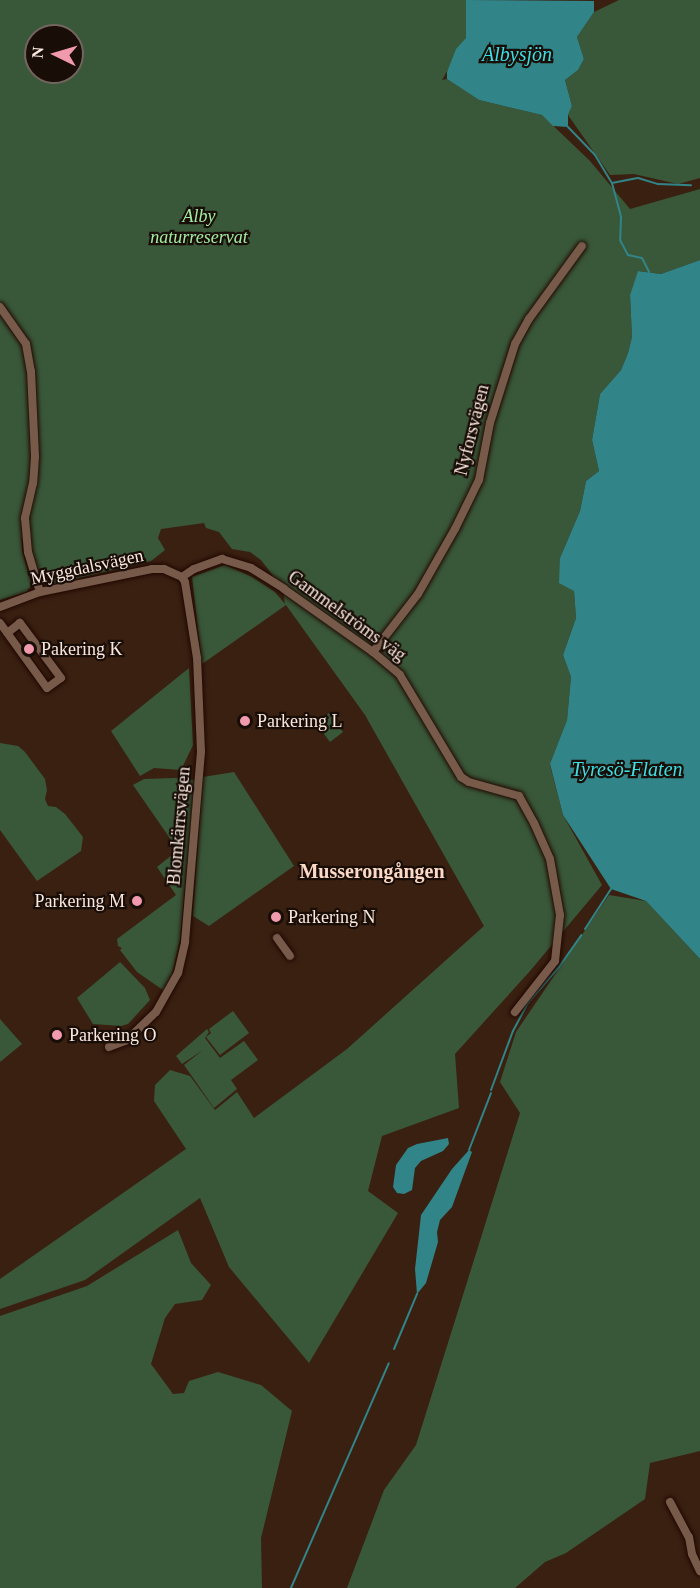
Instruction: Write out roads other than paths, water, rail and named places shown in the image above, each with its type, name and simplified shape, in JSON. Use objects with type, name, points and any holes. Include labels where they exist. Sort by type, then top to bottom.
[{"type":"street","name":"Nyforsvägen","points":[[373,652],[418,594],[455,529],[479,480],[490,423],[515,344],[529,319],[582,246]]},
{"type":"street","points":[[0,307],[26,344],[31,371],[35,457],[33,483],[25,518],[28,552],[40,592]]},
{"type":"street","name":"Gammelströms väg","points":[[182,577],[194,569],[222,559],[251,568],[373,652],[400,675],[461,777],[469,782],[519,796],[534,822],[550,859],[560,915],[555,962],[515,1012]]},
{"type":"street","name":"Myggdalsvägen","points":[[0,607],[40,592],[152,569],[164,569],[182,577]]},
{"type":"street","name":"Blomkärrsvägen","points":[[109,1047],[127,1040],[156,1012],[178,973],[185,942],[201,745],[197,658],[185,582],[182,577]]},
{"type":"street","points":[[0,623],[7,633],[47,688],[60,678],[21,623],[7,633]]},
{"type":"street","points":[[277,938],[290,956]]},
{"type":"street","points":[[670,1502],[689,1537],[692,1554],[700,1571]]},
{"type":"water","name":"Albysjön","points":[[466,0],[594,1],[594,12],[577,37],[584,59],[578,70],[565,80],[572,106],[568,115],[568,127],[553,126],[542,115],[479,100],[447,79],[447,72],[456,49],[466,38]]},
{"type":"water","name":"Tyresö-Flaten","points":[[700,260],[700,959],[646,901],[611,889],[563,815],[550,764],[567,720],[571,677],[563,655],[576,618],[574,591],[559,583],[560,558],[580,511],[586,481],[599,471],[592,440],[600,394],[621,370],[628,353],[632,337],[630,295],[638,271],[661,274]]},
{"type":"water","points":[[448,1138],[449,1144],[443,1151],[421,1161],[415,1168],[412,1190],[404,1194],[397,1193],[393,1187],[396,1165],[408,1148]]},
{"type":"water","points":[[469,1150],[472,1152],[452,1207],[440,1220],[437,1232],[438,1242],[426,1283],[417,1294],[415,1269],[421,1215],[452,1169]]},
{"type":"waterway","points":[[568,127],[595,155],[612,183],[638,178],[658,184],[691,185]]},
{"type":"waterway","points":[[612,183],[621,217],[620,240],[628,255],[642,258],[649,272]]},
{"type":"waterway","points":[[585,929],[611,889]]},
{"type":"waterway","points":[[491,1090],[513,1031],[528,1003],[559,967],[581,935]]},
{"type":"waterway","points":[[469,1150],[491,1093]]},
{"type":"waterway","points":[[394,1349],[417,1294]]},
{"type":"waterway","points":[[291,1588],[389,1363]]},
{"type":"place","name":"Pakering K","points":[[29,649]]},
{"type":"place","name":"Parkering L","points":[[245,721]]},
{"type":"place","name":"Parkering M","points":[[137,901]]},
{"type":"place","name":"Parkering N","points":[[276,917]]},
{"type":"place","name":"Parkering O","points":[[57,1035]]},
{"type":"district","name":"Musserongången","points":[[372,871]]},
{"type":"park label","name":"Alby naturreservat","points":[[199,227]]}]
